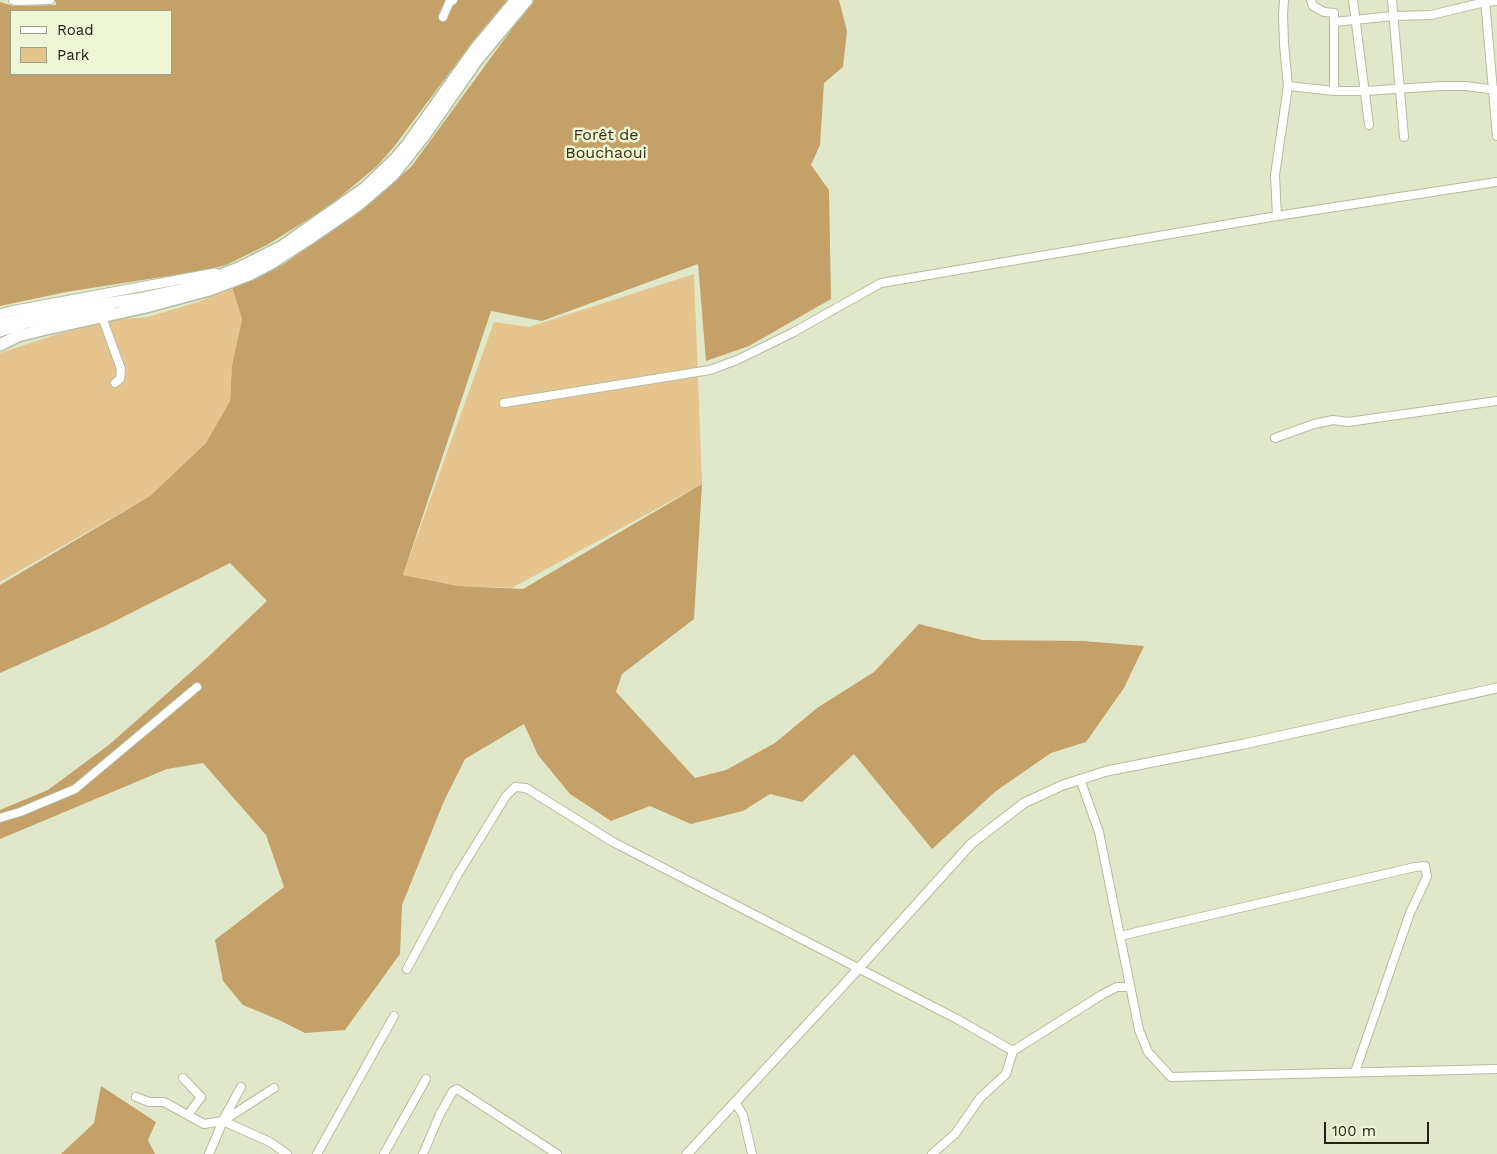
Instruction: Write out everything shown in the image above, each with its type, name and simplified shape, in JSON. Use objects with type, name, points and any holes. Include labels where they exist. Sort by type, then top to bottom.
[{"type":"highway","points":[[0,324],[60,310],[138,299],[184,288],[239,268],[281,247],[365,188],[381,173],[407,145],[457,74],[516,0]]},
{"type":"highway","points":[[0,345],[26,334],[209,290],[251,274],[272,263],[357,206],[380,188],[406,160],[477,60],[527,0]]},
{"type":"main road","points":[[0,314],[11,310],[239,268]]},
{"type":"main road","points":[[0,332],[28,323],[169,301]]},
{"type":"main road","points":[[687,1154],[971,844],[1024,803],[1063,785],[1106,772],[1244,744],[1497,688]]},
{"type":"street","points":[[13,0],[50,0]]},
{"type":"street","points":[[442,17],[449,3],[453,0]]},
{"type":"street","points":[[1277,216],[1275,175],[1288,86],[1284,44],[1284,0]]},
{"type":"street","points":[[1311,0],[1313,6],[1324,12],[1334,13],[1334,91]]},
{"type":"street","points":[[1353,0],[1369,125]]},
{"type":"street","points":[[1392,0],[1404,137]]},
{"type":"street","points":[[1334,22],[1393,16],[1431,15],[1485,1],[1497,1]]},
{"type":"street","points":[[1485,1],[1495,90],[1497,136]]},
{"type":"street","points":[[1288,86],[1334,91],[1465,86],[1495,90]]},
{"type":"street","points":[[504,404],[710,370],[737,360],[792,333],[881,283],[1277,216],[1497,182]]},
{"type":"street","points":[[102,317],[121,369],[120,379],[115,383]]},
{"type":"street","points":[[1276,438],[1314,424],[1333,420],[1348,422],[1497,401]]},
{"type":"street","points":[[0,818],[20,812],[75,789],[198,687]]},
{"type":"street","points":[[1080,779],[1098,832],[1138,1030],[1148,1052],[1171,1077],[1497,1069]]},
{"type":"street","points":[[407,969],[458,874],[506,796],[516,787],[526,788],[613,842],[958,1019],[1013,1051]]},
{"type":"street","points":[[1120,936],[1425,866],[1427,877],[1410,913],[1356,1072]]},
{"type":"street","points":[[932,1154],[955,1134],[980,1098],[1006,1074],[1013,1051],[1103,994],[1118,987],[1130,987]]},
{"type":"street","points":[[317,1154],[394,1016]]},
{"type":"street","points":[[184,1078],[201,1096],[188,1115]]},
{"type":"street","points":[[384,1154],[426,1079]]},
{"type":"street","points":[[209,1154],[241,1087]]},
{"type":"street","points":[[136,1097],[149,1102],[164,1102],[204,1124],[223,1122],[274,1088]]},
{"type":"street","points":[[423,1154],[440,1114],[453,1091],[457,1089],[557,1154]]},
{"type":"street","points":[[735,1102],[743,1115],[752,1154]]},
{"type":"street","points":[[223,1122],[270,1142],[287,1154]]},
{"type":"street","points":[[944,1154],[945,1143]]},
{"type":"green space","points":[[55,0],[507,0],[377,166],[328,207],[267,245],[226,265],[206,270],[66,292],[0,306],[0,2],[14,6],[56,5]]},
{"type":"green space","name":"Forêt de Bouchaoui","points":[[533,0],[839,0],[847,31],[843,67],[824,83],[820,145],[811,165],[829,190],[831,299],[749,346],[706,361],[698,264],[542,321],[491,311],[403,575],[458,586],[523,589],[702,484],[694,619],[622,674],[616,692],[695,778],[726,770],[775,743],[817,708],[874,672],[919,624],[982,640],[1083,641],[1144,646],[1124,688],[1086,742],[1051,753],[996,791],[932,849],[854,754],[802,802],[770,794],[743,811],[691,824],[650,806],[611,821],[570,794],[538,755],[524,724],[465,759],[444,801],[402,905],[400,954],[345,1030],[305,1033],[243,1005],[223,981],[215,940],[284,887],[266,835],[203,763],[167,769],[0,839],[0,810],[48,790],[110,744],[208,657],[267,601],[230,563],[105,626],[0,673],[0,585],[150,496],[206,443],[230,401],[232,365],[242,319],[232,287],[284,264],[367,205],[411,167]]},
{"type":"green space","points":[[694,274],[702,484],[512,588],[458,586],[403,575],[494,322],[529,327]]},
{"type":"green space","points":[[232,287],[242,319],[232,365],[230,401],[206,443],[150,496],[0,582],[0,353],[55,335],[112,320],[148,317],[198,302]]},
{"type":"green space","points":[[101,1086],[156,1122],[148,1140],[155,1154],[61,1154],[94,1123]]}]
